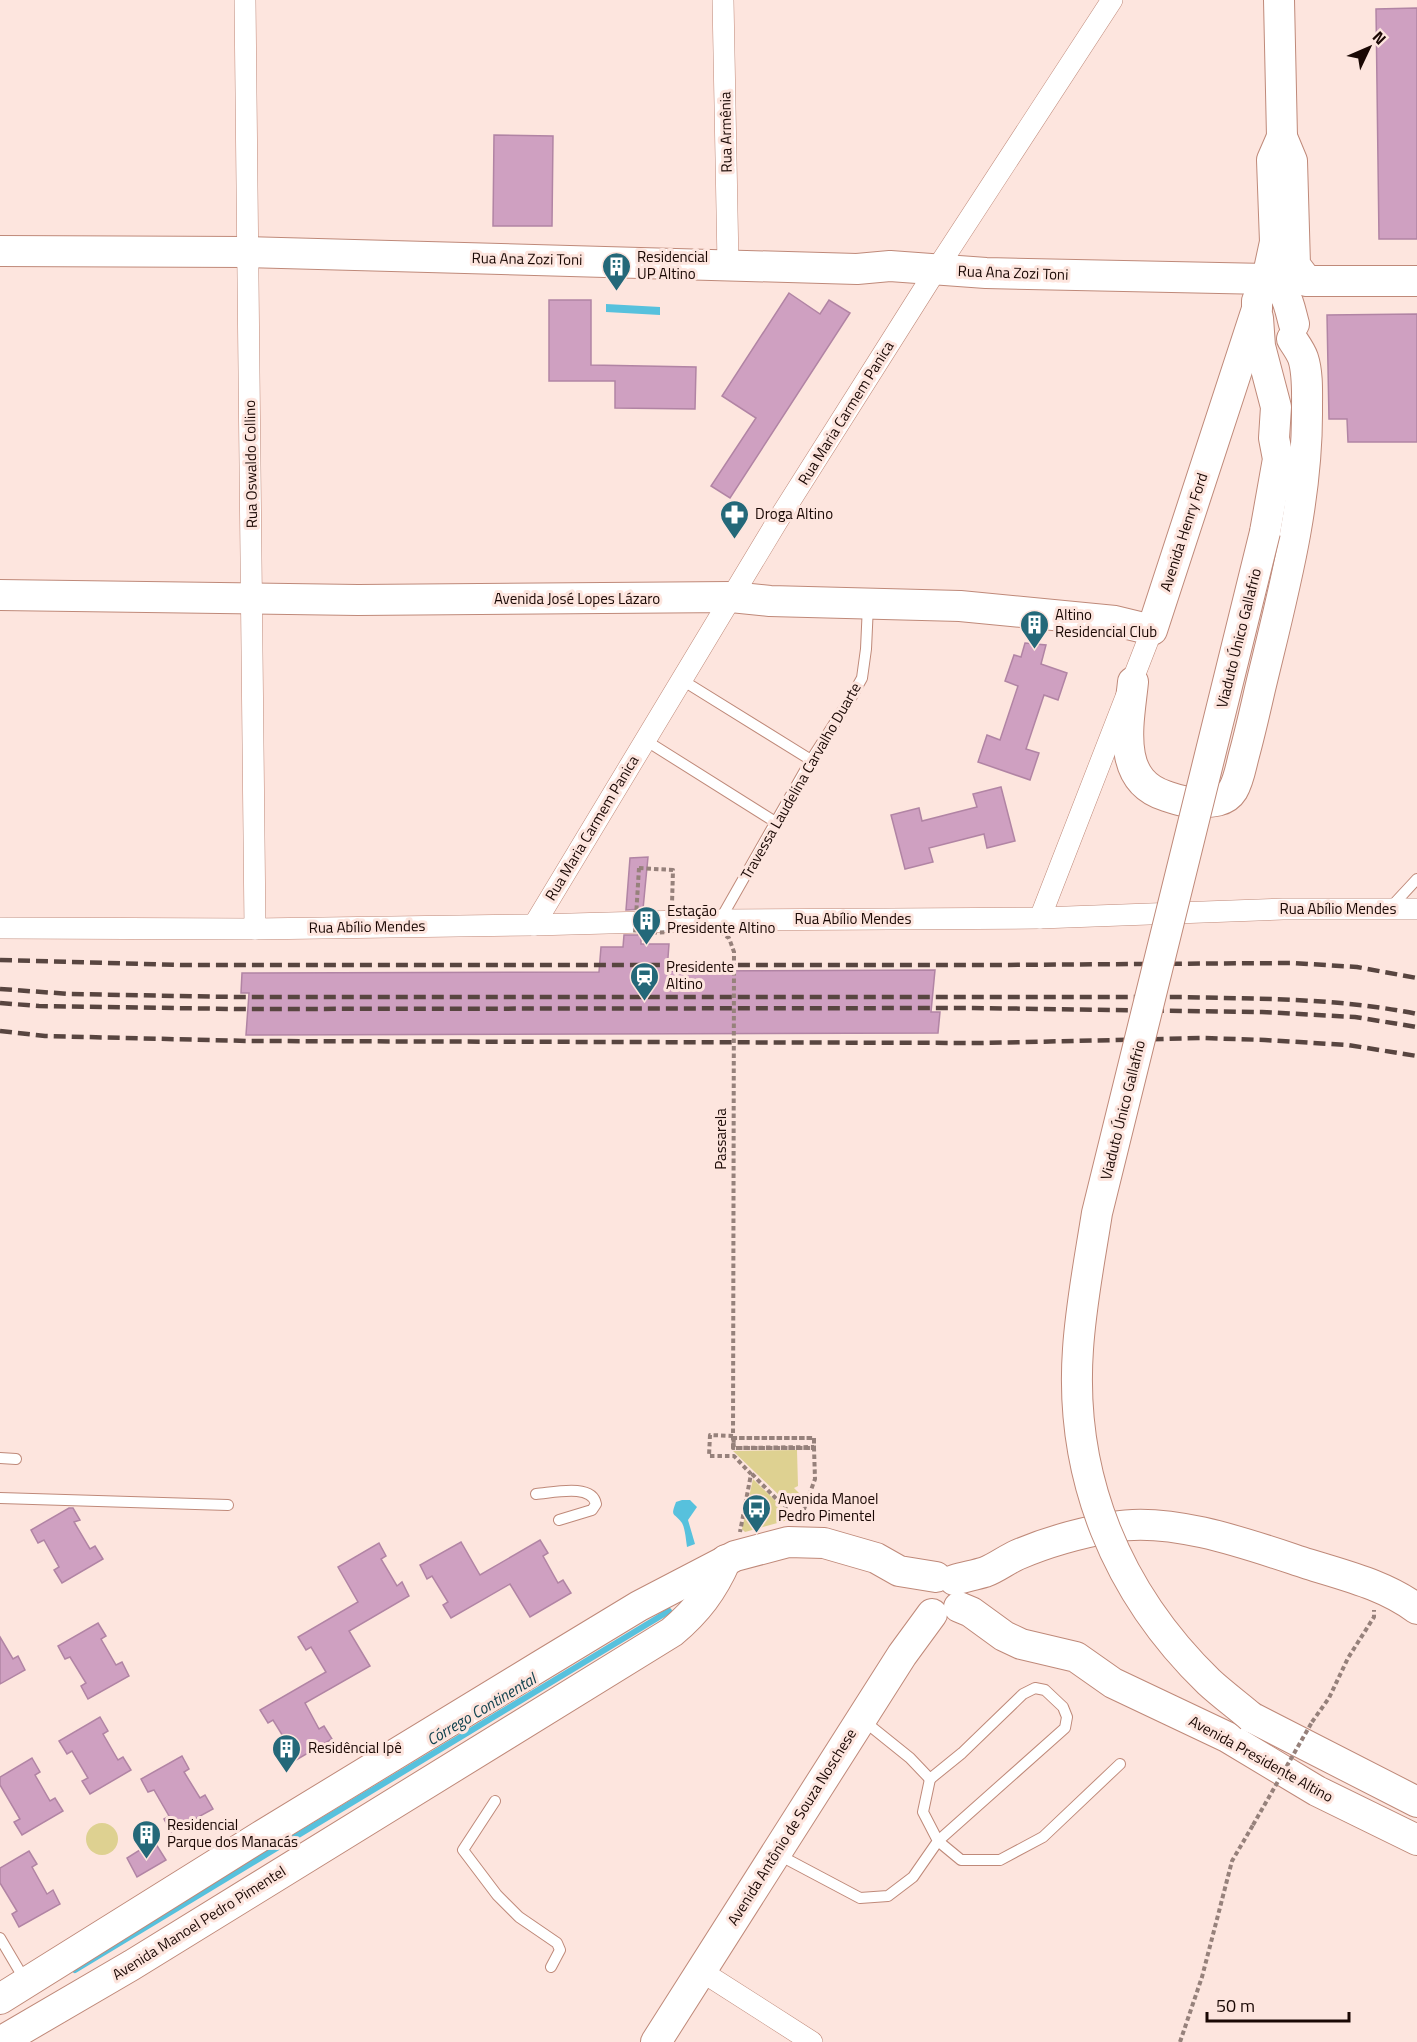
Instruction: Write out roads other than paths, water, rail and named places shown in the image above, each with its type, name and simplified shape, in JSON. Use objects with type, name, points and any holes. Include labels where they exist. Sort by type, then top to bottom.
[{"type":"main road","name":"Avenida Henry Ford","points":[[1279,0],[1282,137],[1292,161],[1295,265],[1307,281]]},
{"type":"main road","name":"Avenida Henry Ford","points":[[1152,630],[1260,297],[1275,242],[1272,160],[1282,137]]},
{"type":"main road","name":"Rua Ana Zozi Toni","points":[[0,251],[247,252],[857,269],[890,266],[986,273],[1234,280],[1260,297]]},
{"type":"main road","points":[[1307,281],[1417,281]]},
{"type":"main road","name":"Viaduto Único Gallafrio","points":[[1278,459],[1288,443],[1290,399],[1286,372],[1293,331],[1307,281]]},
{"type":"main road","points":[[1133,682],[1127,734],[1128,755],[1134,770],[1146,785],[1154,792],[1190,803],[1219,801],[1233,791],[1249,735],[1291,558],[1307,438],[1307,386],[1304,359],[1293,331],[1281,287],[1275,282],[1260,297]]},
{"type":"main road","name":"Viaduto Único Gallafrio","points":[[1260,297],[1260,346],[1276,407],[1274,438],[1278,459],[1265,532],[1097,1213],[1084,1290],[1078,1349],[1077,1379],[1082,1449],[1089,1481],[1118,1560],[1160,1625],[1184,1655],[1210,1682],[1251,1717],[1417,1802]]},
{"type":"main road","name":"Avenida José Lopes Lázaro","points":[[0,595],[358,600],[731,597],[770,601],[960,606],[1115,621],[1152,630]]},
{"type":"main road","points":[[0,1999],[261,1836],[639,1606],[731,1558],[788,1542],[824,1543],[876,1558],[944,1595],[1017,1555],[1070,1536],[1116,1526],[1149,1526],[1187,1530],[1235,1540],[1375,1585],[1406,1600],[1417,1609]]},
{"type":"main road","name":"Avenida Manoel Pedro Pimentel","points":[[0,2042],[132,1965],[672,1632],[698,1608],[711,1592],[731,1558]]},
{"type":"main road","points":[[695,1577],[699,1596],[698,1608]]},
{"type":"main road","name":"Avenida Presidente Altino","points":[[944,1595],[1004,1636],[1021,1644],[1076,1657],[1113,1683],[1227,1737],[1317,1791],[1417,1840]]},
{"type":"main road","name":"Avenida Antônio de Souza Noschese","points":[[656,2042],[902,1655],[944,1595]]},
{"type":"street","name":"Rua Oswaldo Collino","points":[[246,0],[255,929]]},
{"type":"street","name":"Rua Armênia","points":[[723,0],[728,264]]},
{"type":"street","name":"Rua Maria Carmem Panica","points":[[534,925],[731,597],[936,270],[1112,0]]},
{"type":"street","name":"Avenida Henry Ford","points":[[1040,918],[1152,630]]},
{"type":"street","name":"Rua Abílio Mendes","points":[[0,928],[255,929],[720,920],[1040,918],[1283,909],[1417,909]]},
{"type":"street","points":[[701,1971],[812,2042]]},
{"type":"lane","name":"Travessa Laudelina Carvalho Duarte","points":[[720,920],[811,760],[862,678],[868,602]]},
{"type":"lane","points":[[682,680],[811,760]]},
{"type":"lane","points":[[645,740],[777,823]]},
{"type":"lane","points":[[1389,909],[1417,879]]},
{"type":"lane","points":[[0,1458],[16,1459]]},
{"type":"lane","points":[[536,1494],[577,1491],[588,1493],[595,1499],[596,1504],[592,1510],[559,1520]]},
{"type":"lane","points":[[0,1498],[228,1505]]},
{"type":"lane","points":[[775,1853],[860,1898],[888,1896],[913,1877],[938,1841],[1065,1728],[1067,1717],[1063,1707],[1045,1690],[1035,1688],[1023,1694],[970,1746],[930,1779],[922,1812],[938,1841],[961,1860],[1000,1860],[1043,1838],[1120,1764]]},
{"type":"lane","points":[[861,1719],[910,1758],[930,1779]]},
{"type":"lane","points":[[495,1801],[463,1850],[497,1895],[519,1917],[557,1943],[560,1950],[551,1967]]},
{"type":"lane","points":[[0,1938],[26,1982]]},
{"type":"water","points":[[606,304],[660,307],[660,315],[606,312]]},
{"type":"water","points":[[690,1500],[697,1507],[688,1520],[695,1544],[687,1547],[683,1525],[673,1513],[676,1502]]},
{"type":"waterway","name":"Córrego Continental","points":[[75,1970],[669,1611]]},
{"type":"railway","points":[[0,960],[183,965],[1292,963],[1357,967],[1417,978]]},
{"type":"railway","points":[[0,989],[70,994],[235,997],[1182,997],[1329,1002],[1417,1014]]},
{"type":"railway","points":[[0,1003],[39,1006],[236,1009],[973,1008],[1262,1012],[1355,1017],[1417,1027]]},
{"type":"railway","points":[[0,1031],[45,1036],[249,1041],[983,1043],[1204,1038],[1348,1045],[1417,1056]]},
{"type":"place","name":"Residencial UP Altino","points":[[616,292]]},
{"type":"place","name":"Droga Altino","points":[[734,540]]},
{"type":"place","name":"Altino Residencial Club","points":[[1034,650]]},
{"type":"place","name":"Estação Presidente Altino","points":[[646,946]]},
{"type":"place","name":"Presidente Altino","points":[[645,1002]]},
{"type":"place","name":"Avenida Manoel Pedro Pimentel","points":[[757,1534]]},
{"type":"place","name":"Residêncial Ipê","points":[[287,1774]]},
{"type":"place","name":"Residencial Parque dos Manacás","points":[[146,1860]]}]
